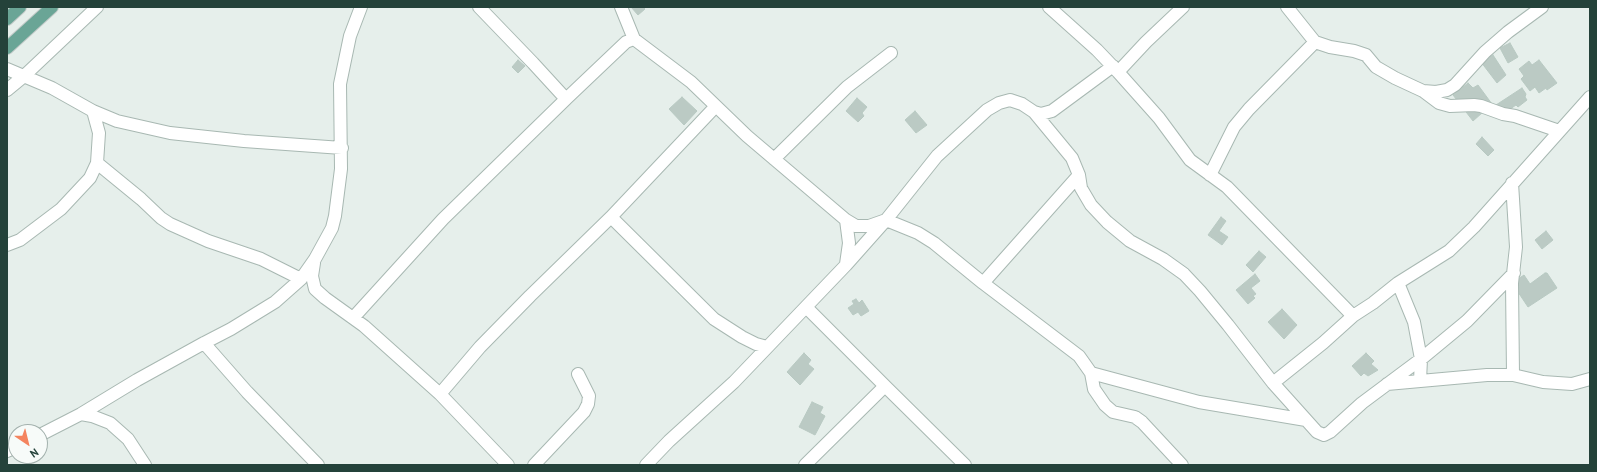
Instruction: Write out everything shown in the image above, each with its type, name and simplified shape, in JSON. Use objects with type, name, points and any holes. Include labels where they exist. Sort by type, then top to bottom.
[{"type":"main road","points":[[7,19],[20,7]]},
{"type":"main road","points":[[7,48],[52,7]]},
{"type":"street","points":[[7,90],[24,76],[97,7]]},
{"type":"street","points":[[48,431],[81,414],[103,400],[231,329],[275,302],[300,279],[315,260],[332,228],[335,216],[342,148],[340,84],[350,36],[361,7]]},
{"type":"street","points":[[479,7],[566,99]]},
{"type":"street","points":[[621,7],[634,39],[691,82],[774,158],[846,220],[856,226],[869,226],[886,220],[918,233],[928,240],[1079,356],[1091,374],[1094,389],[1105,405],[1113,412],[1135,417],[1142,422],[1182,465]]},
{"type":"street","points":[[1034,112],[1042,114],[1052,111],[1116,69],[1183,7]]},
{"type":"street","points":[[1287,7],[1315,42],[1366,55],[1376,67],[1394,78],[1423,91],[1439,102],[1450,106],[1474,104],[1559,131]]},
{"type":"street","points":[[1423,91],[1436,92],[1447,90],[1455,84],[1485,52],[1508,32],[1542,7]]},
{"type":"street","points":[[1055,9],[1116,69],[1159,118],[1190,160],[1227,187],[1353,316]]},
{"type":"street","points":[[352,318],[443,219],[626,42],[634,39]]},
{"type":"street","points":[[1210,175],[1234,127],[1249,108],[1315,42]]},
{"type":"street","points":[[774,158],[847,87],[891,53]]},
{"type":"street","points":[[7,68],[73,98],[93,111],[117,121],[170,133],[244,141],[342,148]]},
{"type":"street","points":[[1273,384],[1353,316],[1373,303],[1398,283],[1449,250],[1474,226],[1590,97]]},
{"type":"street","points":[[646,465],[678,432],[734,382],[846,265],[886,220],[937,156],[987,110],[1000,103],[1010,100],[1022,104],[1034,112],[1072,158],[1079,175],[1081,188],[1107,222],[1130,241],[1163,259],[1184,274],[1228,325],[1273,384],[1317,432],[1324,435],[1330,432],[1362,403],[1421,359],[1467,321],[1514,273]]},
{"type":"street","points":[[440,394],[480,347],[611,217],[716,106]]},
{"type":"street","points":[[7,245],[20,240],[60,209],[90,178],[97,163],[98,133],[93,111]]},
{"type":"street","points":[[98,133],[117,121]]},
{"type":"street","points":[[97,163],[170,224],[208,241],[261,259],[300,279]]},
{"type":"street","points":[[983,283],[1079,175]]},
{"type":"street","points":[[1512,183],[1516,247],[1512,296],[1513,375]]},
{"type":"street","points":[[611,217],[714,319],[742,337],[756,344],[767,347]]},
{"type":"street","points":[[846,220],[849,243],[846,265]]},
{"type":"street","points":[[315,260],[312,276],[316,289],[440,394],[508,465]]},
{"type":"street","points":[[1398,283],[1414,322],[1421,359],[1420,381]]},
{"type":"street","points":[[806,306],[965,465]]},
{"type":"street","points":[[204,343],[247,392],[318,465]]},
{"type":"street","points":[[534,465],[584,412],[588,404],[589,396],[578,374]]},
{"type":"street","points":[[1091,374],[1199,402],[1306,420]]},
{"type":"street","points":[[1386,384],[1487,375],[1513,375],[1543,382],[1572,384],[1590,379]]},
{"type":"street","points":[[805,465],[885,386]]},
{"type":"street","points":[[103,400],[110,423]]},
{"type":"street","points":[[81,414],[92,416],[110,423],[128,439],[145,465]]},
{"type":"building","points":[[631,7],[643,7],[645,9],[638,15]]},
{"type":"building","points":[[1510,43],[1518,57],[1508,63],[1500,48]]},
{"type":"building","points":[[1493,55],[1506,75],[1497,83],[1481,62]]},
{"type":"building","points":[[518,60],[525,66],[518,73],[512,67]]},
{"type":"building","points":[[1539,60],[1557,83],[1547,90],[1546,88],[1539,93],[1535,87],[1530,91],[1521,79],[1524,76],[1519,69],[1529,61],[1532,65]]},
{"type":"building","points":[[1468,83],[1473,88],[1478,85],[1492,104],[1473,121],[1453,95]]},
{"type":"building","points":[[1522,88],[1526,94],[1525,97],[1527,100],[1518,107],[1516,105],[1503,114],[1496,105]]},
{"type":"building","points":[[682,97],[697,111],[684,125],[669,109]]},
{"type":"building","points":[[857,98],[867,107],[862,113],[864,116],[858,122],[846,111]]},
{"type":"building","points":[[915,111],[927,125],[916,133],[905,120]]},
{"type":"building","points":[[1482,137],[1494,150],[1488,156],[1476,144]]},
{"type":"building","points":[[1221,217],[1226,221],[1219,231],[1228,237],[1222,245],[1208,235]]},
{"type":"building","points":[[1546,231],[1553,240],[1542,249],[1535,240]]},
{"type":"building","points":[[1259,251],[1266,257],[1253,272],[1246,265]]},
{"type":"building","points":[[1547,273],[1557,288],[1528,307],[1512,283],[1524,275],[1530,284]]},
{"type":"building","points":[[1255,274],[1260,281],[1251,288],[1256,294],[1253,296],[1255,298],[1248,304],[1236,290]]},
{"type":"building","points":[[856,299],[859,303],[862,300],[869,311],[861,316],[858,312],[853,315],[848,308],[854,304],[852,301]]},
{"type":"building","points":[[1282,309],[1297,325],[1284,339],[1268,322]]},
{"type":"building","points":[[804,353],[811,360],[808,364],[814,369],[800,385],[787,372]]},
{"type":"building","points":[[1366,353],[1374,361],[1371,364],[1378,370],[1368,376],[1364,373],[1361,376],[1352,366]]},
{"type":"building","points":[[812,402],[823,407],[820,413],[825,416],[815,435],[799,427]]}]
